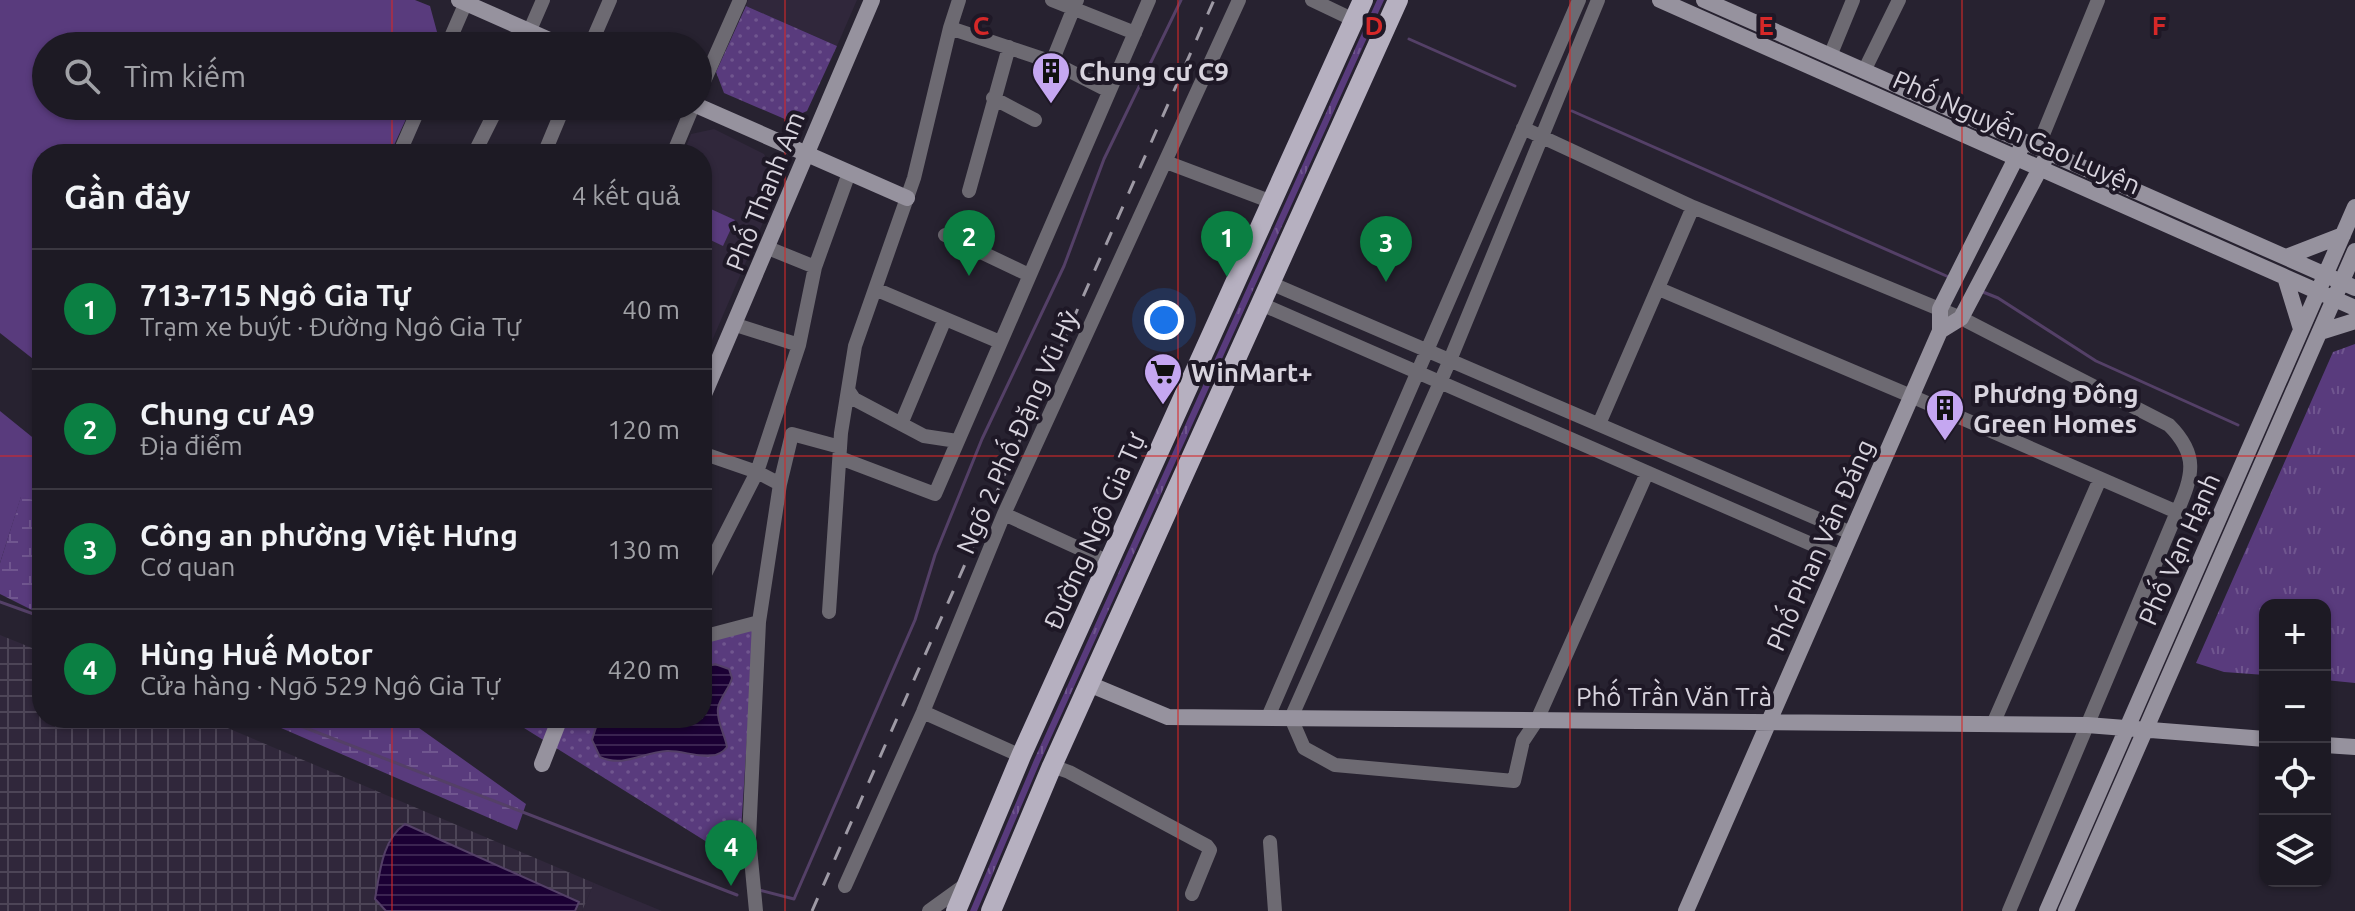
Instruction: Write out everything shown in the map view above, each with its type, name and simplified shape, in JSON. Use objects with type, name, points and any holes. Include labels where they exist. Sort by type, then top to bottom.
[{"type":"main road","name":"Đường Ngô Gia Tự","points":[[956,911],[1021,756],[1363,0]]},
{"type":"main road","points":[[991,911],[1052,766],[1398,0]]},
{"type":"street","points":[[530,32],[543,0]]},
{"type":"street","points":[[596,32],[610,0]]},
{"type":"street","points":[[712,63],[740,0]]},
{"type":"street","name":"Phố Thanh Am","points":[[712,377],[872,0]]},
{"type":"street","points":[[829,612],[840,452],[855,346],[907,198],[959,0]]},
{"type":"street","points":[[1052,0],[1076,4],[1135,33]]},
{"type":"street","points":[[756,911],[749,838],[759,622],[780,484],[792,434],[935,494],[1149,0]]},
{"type":"street","name":"Ngõ 2 Phố Đặng Vũ Hỷ","points":[[845,886],[923,712],[1004,514],[1239,0]]},
{"type":"street","points":[[1312,0],[1354,20]]},
{"type":"street","points":[[1268,717],[1579,0]]},
{"type":"street","points":[[1598,0],[1450,360],[1291,718],[1304,748],[1335,765],[1514,781],[1523,741],[1537,720],[1647,473]]},
{"type":"street","name":"Phố Nguyễn Cao Luyện","points":[[1660,0],[2355,308]]},
{"type":"street","name":"Phố Nguyễn Cao Luyện","points":[[1704,0],[2348,285]]},
{"type":"street","points":[[1830,56],[1853,0]]},
{"type":"street","points":[[1864,71],[1899,0]]},
{"type":"street","points":[[1940,331],[1961,318],[2048,152],[2044,132],[2098,0]]},
{"type":"street","points":[[452,32],[464,1],[515,32]]},
{"type":"street","points":[[1052,62],[1076,4]]},
{"type":"street","points":[[950,28],[1052,62],[1109,91]]},
{"type":"street","points":[[969,191],[1009,47]]},
{"type":"street","points":[[993,98],[1035,120]]},
{"type":"street","points":[[712,113],[907,198]]},
{"type":"street","points":[[406,144],[415,120]]},
{"type":"street","points":[[479,144],[491,120]]},
{"type":"street","points":[[548,144],[558,120]]},
{"type":"street","points":[[678,144],[689,120]]},
{"type":"street","points":[[1523,128],[1693,207],[1961,318],[2169,425],[2183,439],[2192,461],[2188,486],[2009,911]]},
{"type":"street","points":[[2024,142],[2044,132]]},
{"type":"street","name":"Phố Phan Văn Đáng","points":[[1686,911],[1940,331],[1940,309],[2024,142]]},
{"type":"street","points":[[1166,162],[1272,202]]},
{"type":"street","points":[[712,560],[757,472],[799,345],[815,267],[849,173]]},
{"type":"street","points":[[1599,424],[1693,207]]},
{"type":"street","name":"Phố Vạn Hạnh","points":[[2047,911],[2355,207]]},
{"type":"street","points":[[945,235],[1029,275]]},
{"type":"street","points":[[2286,257],[2343,235]]},
{"type":"street","points":[[768,248],[815,267]]},
{"type":"street","name":"Phố Vạn Hạnh","points":[[2066,911],[2334,299],[2348,285],[2355,251]]},
{"type":"street","points":[[2285,277],[2301,329]]},
{"type":"street","points":[[1270,283],[1851,533]]},
{"type":"street","points":[[875,289],[1000,342]]},
{"type":"street","points":[[1659,289],[2177,512]]},
{"type":"street","points":[[1261,304],[1841,557]]},
{"type":"street","points":[[901,424],[945,319]]},
{"type":"street","points":[[1351,343],[1359,321]]},
{"type":"street","points":[[2320,332],[2355,321]]},
{"type":"street","points":[[736,325],[799,345]]},
{"type":"street","points":[[848,390],[854,399],[924,436],[957,441]]},
{"type":"street","points":[[712,456],[757,472],[780,484]]},
{"type":"street","points":[[1993,724],[2100,479]]},
{"type":"street","points":[[1004,514],[1109,562]]},
{"type":"street","points":[[712,634],[759,622]]},
{"type":"street","name":"Phố Trần Văn Trà","points":[[1089,684],[1168,717],[2087,725],[2259,738]]},
{"type":"street","points":[[923,712],[1021,756]]},
{"type":"street","points":[[542,764],[556,728]]},
{"type":"street","points":[[2331,745],[2355,747]]},
{"type":"street","points":[[1052,766],[1069,772],[1209,848],[1192,894]]},
{"type":"street","points":[[1270,842],[1275,911]]},
{"type":"street","points":[[929,911],[967,883]]},
{"type":"shaded area","points":[[748,0],[857,0],[837,46],[746,6]]},
{"type":"shaded area","points":[[714,129],[764,154],[780,183],[712,341],[712,144],[687,144],[691,134]]},
{"type":"shaded area","points":[[0,635],[32,648],[32,728],[228,728],[594,883],[582,911],[0,911]]},
{"type":"shaded area","points":[[712,665],[729,669],[732,678],[718,708],[727,747],[721,752],[707,756],[667,751],[617,761],[600,757],[592,740],[596,728],[712,728]]},
{"type":"shaded area","points":[[405,824],[579,902],[575,911],[386,911],[375,899],[381,868],[391,839]]},
{"type":"shaded area","points":[[594,883],[662,911],[582,911]]},
{"type":"green space","points":[[0,0],[415,0],[430,6],[437,32],[32,32],[32,120],[406,120],[395,144],[32,144],[32,358],[0,333]]},
{"type":"green space","points":[[1377,0],[1384,0],[1040,762],[977,911],[970,911],[1034,760]]},
{"type":"green space","points":[[746,6],[837,46],[807,111],[787,120],[724,93],[716,72]]},
{"type":"green space","points":[[712,210],[735,220],[723,246],[712,241]]},
{"type":"green space","points":[[2355,344],[2355,683],[2331,681],[2331,599],[2259,599],[2259,675],[2224,672],[2196,663],[2333,352]]},
{"type":"green space","points":[[0,411],[32,437],[32,500],[21,497],[0,563]]},
{"type":"green space","points":[[21,496],[32,499],[32,610],[0,594],[0,563]]},
{"type":"green space","points":[[754,629],[739,862],[524,728],[712,728],[712,640]]},
{"type":"green space","points":[[281,728],[419,728],[526,804],[517,830]]},
{"type":"waterway","points":[[759,890],[794,899],[915,620],[935,555],[982,439],[1064,266],[1104,159],[1181,0]]},
{"type":"waterway","points":[[1409,39],[1515,86]]},
{"type":"waterway","points":[[1572,111],[1951,278]]},
{"type":"waterway","points":[[1983,292],[1998,298],[2096,361],[2238,425]]},
{"type":"waterway","points":[[0,602],[32,613]]},
{"type":"waterway","points":[[306,728],[737,895]]},
{"type":"railway","points":[[812,911],[1214,0]]},
{"type":"place","name":"Chung cư C9","points":[[1051,105]]},
{"type":"place","name":"Chung cư A9","points":[[969,276]]},
{"type":"place","name":"713-715 Ngô Gia Tự","points":[[1227,277]]},
{"type":"place","name":"Công an phường Việt Hưng","points":[[1386,282]]},
{"type":"place","name":"WinMart+","points":[[1163,406]]},
{"type":"place","name":"Phương Đông Green Homes","points":[[1945,442]]},
{"type":"place","name":"Hùng Huế Motor","points":[[731,886]]}]
